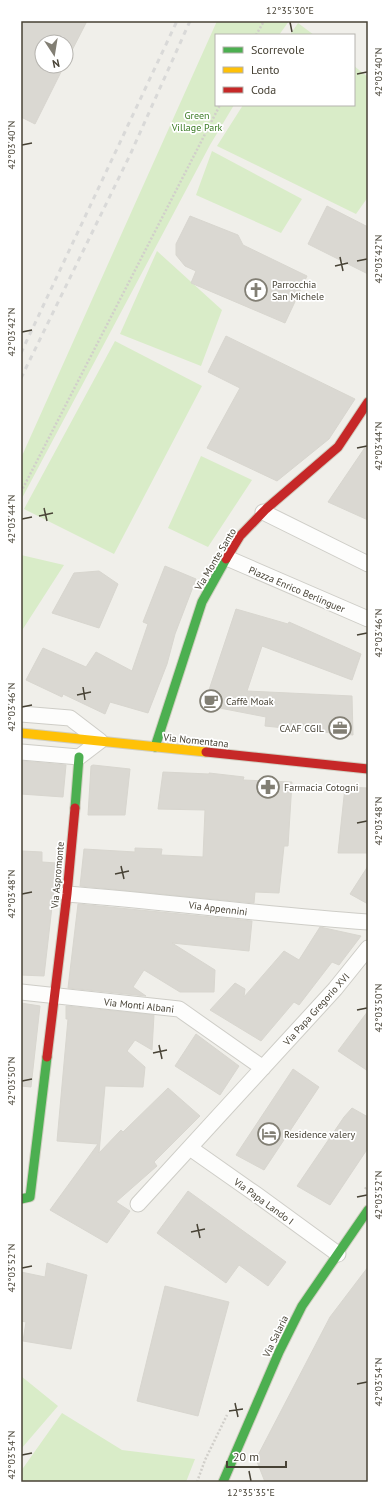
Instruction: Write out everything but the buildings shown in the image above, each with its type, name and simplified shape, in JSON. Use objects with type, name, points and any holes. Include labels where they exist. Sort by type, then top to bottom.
[{"type":"street","name":"Via Monte Santo","points":[[155,747],[202,602],[240,536],[263,512],[338,447],[368,402]]},
{"type":"street","points":[[263,512],[368,564]]},
{"type":"street","name":"Piazza Enrico Berlinguer","points":[[227,558],[368,619]]},
{"type":"street","points":[[21,714],[70,718],[100,741],[78,757],[21,752]]},
{"type":"street","name":"Via Nomentana","points":[[21,733],[368,769]]},
{"type":"street","name":"Via Aspromonte","points":[[21,1199],[30,1197],[67,894],[78,757]]},
{"type":"street","name":"Via Appennini","points":[[67,894],[172,903],[270,915],[368,922]]},
{"type":"street","name":"Via Papa Gregorio XVI","points":[[263,1068],[335,989],[368,948]]},
{"type":"street","name":"Via Monti Albani","points":[[21,992],[179,1009],[263,1068]]},
{"type":"street","points":[[138,1204],[263,1068]]},
{"type":"street","name":"Via Papa Lando I","points":[[190,1148],[258,1195],[338,1254]]},
{"type":"street","name":"Via Salaria","points":[[223,1482],[279,1352],[302,1306],[368,1210]]},
{"type":"path","points":[[257,34],[264,21]]},
{"type":"path","points":[[21,492],[219,106]]},
{"type":"green space","name":"Green Village Park","points":[[217,21],[289,21],[280,34],[215,34],[215,106],[233,106],[210,145],[21,500],[21,458]]},
{"type":"green space","points":[[298,23],[313,34],[291,34]]},
{"type":"green space","points":[[355,67],[368,77],[368,197],[356,214],[217,146],[242,106],[355,106]]},
{"type":"green space","points":[[212,151],[302,199],[281,233],[196,195]]},
{"type":"green space","points":[[157,251],[222,310],[201,366],[120,334]]},
{"type":"green space","points":[[115,341],[202,386],[114,554],[24,509]]},
{"type":"green space","points":[[201,456],[252,480],[208,547],[168,528]]},
{"type":"green space","points":[[21,555],[64,565],[21,632]]},
{"type":"green space","points":[[21,1376],[58,1406],[21,1449]]},
{"type":"green space","points":[[62,1413],[122,1450],[195,1459],[186,1482],[21,1482],[21,1471]]},
{"type":"railway","points":[[21,353],[177,21]]},
{"type":"railway","points":[[21,378],[130,155],[190,21]]},
{"type":"traffic: fast","points":[[155,747],[202,602],[226,559]]},
{"type":"traffic: fast","points":[[75,808],[79,757]]},
{"type":"traffic: fast","points":[[21,1199],[30,1197],[47,1057]]},
{"type":"traffic: fast","points":[[223,1482],[279,1352],[302,1306],[368,1210]]},
{"type":"traffic: slow","points":[[21,733],[206,752]]},
{"type":"traffic: jam","points":[[226,559],[240,536],[266,509],[338,447],[368,402]]},
{"type":"traffic: jam","points":[[206,752],[368,769]]},
{"type":"traffic: jam","points":[[47,1057],[67,894],[75,808]]},
{"type":"place","name":"Parrocchia San Michele","points":[[256,290]]},
{"type":"place","name":"Caffè Moak","points":[[211,701]]},
{"type":"place","name":"CAAF CGIL","points":[[340,728]]},
{"type":"place","name":"Farmacia Cotogni","points":[[268,787]]},
{"type":"place","name":"Residence valery","points":[[269,1134]]}]
